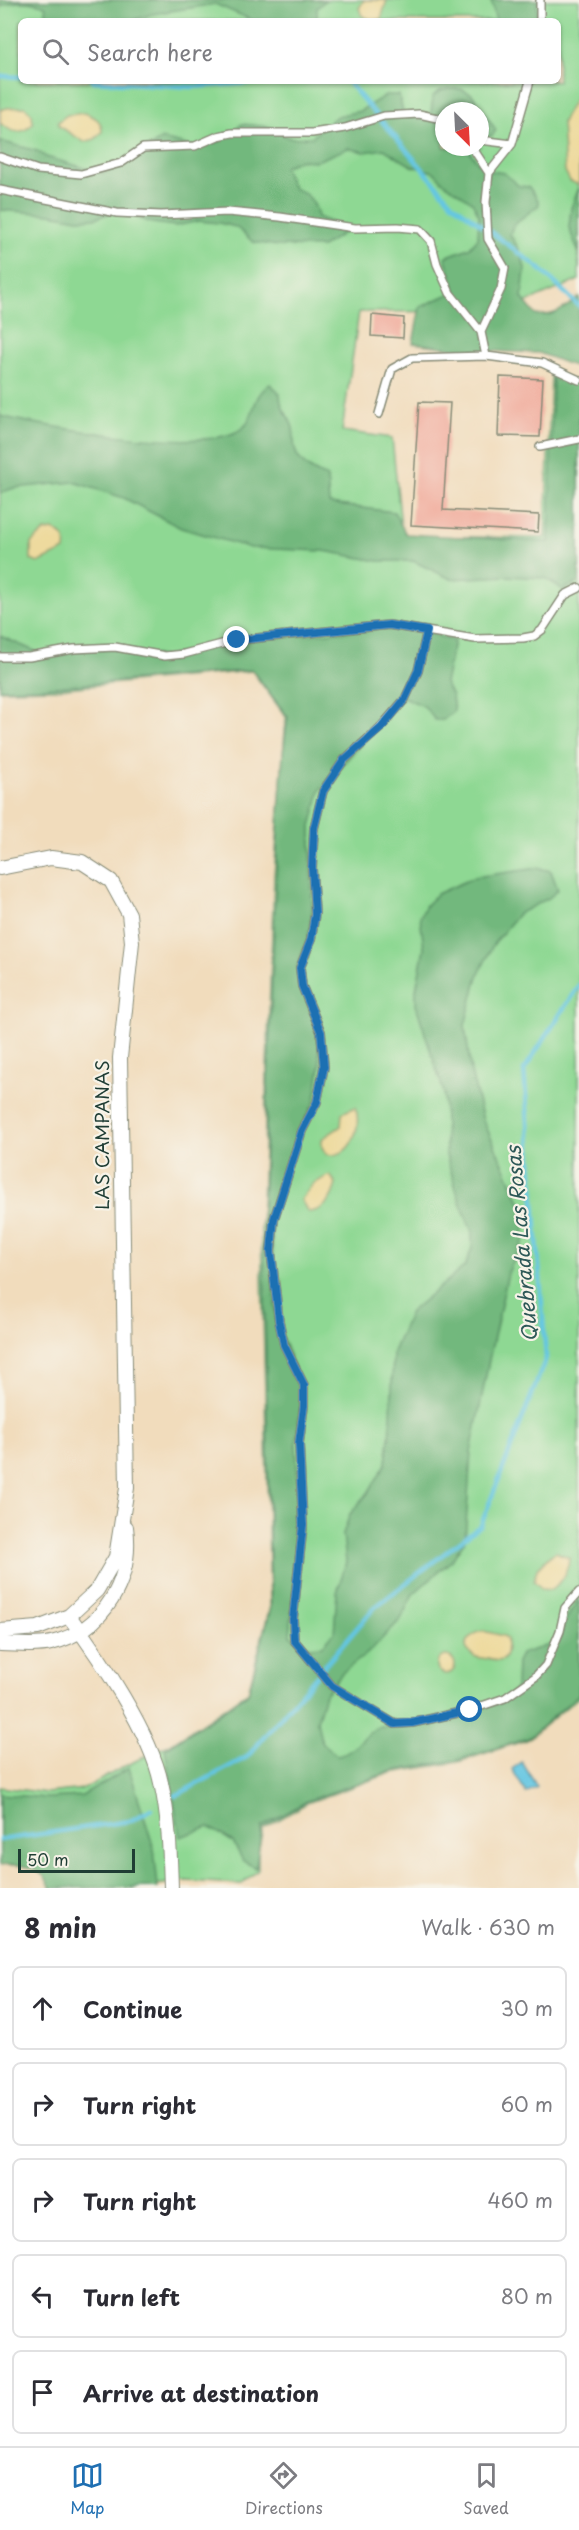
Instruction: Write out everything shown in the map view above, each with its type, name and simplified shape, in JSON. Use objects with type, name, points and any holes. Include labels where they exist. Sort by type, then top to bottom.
[{"type":"street","name":"LAS CAMPANAS","points":[[0,868],[51,858],[82,862],[111,882],[129,914],[132,942],[120,1058],[127,1401],[124,1513],[116,1557],[97,1590],[69,1616],[38,1628],[0,1631]]},
{"type":"street","name":"LAS CAMPANAS","points":[[0,1644],[49,1644],[81,1632],[110,1603],[123,1579],[129,1548],[124,1513]]},
{"type":"street","points":[[69,1616],[148,1743],[161,1783],[171,1888]]},
{"type":"lane","points":[[540,0],[540,18]]},
{"type":"lane","points":[[481,332],[501,288],[505,268],[488,238],[486,202],[489,173],[512,144],[529,84]]},
{"type":"lane","points":[[0,157],[38,170],[81,174],[121,163],[144,148],[195,146],[218,136],[312,133],[345,128],[384,116],[419,114],[435,118]]},
{"type":"lane","points":[[489,141],[512,144]]},
{"type":"lane","points":[[478,156],[489,173]]},
{"type":"lane","points":[[0,190],[117,213],[161,215],[228,212],[355,228],[420,229],[431,241],[437,264],[450,294],[481,332],[486,356]]},
{"type":"lane","points":[[379,414],[392,369],[412,358],[486,356],[542,363],[579,380]]},
{"type":"lane","points":[[540,447],[579,439]]},
{"type":"lane","points":[[0,657],[29,657],[74,649],[115,647],[165,656],[184,654],[237,640],[389,625],[475,639],[534,636],[547,623],[565,595],[579,588]]},
{"type":"lane","points":[[427,631],[418,671],[405,699],[381,728],[344,760],[323,791],[314,828],[312,869],[315,914],[311,940],[300,968],[302,986],[321,1032],[324,1067],[317,1102],[302,1131],[274,1219],[271,1251],[284,1345],[304,1385],[304,1406],[299,1443],[303,1525],[293,1619],[294,1640],[332,1686],[395,1724],[412,1723],[470,1710],[505,1698],[535,1677],[546,1665],[560,1631],[566,1608],[579,1592]]},
{"type":"green space","points":[[0,0],[579,0],[579,280],[506,311],[359,312],[342,431],[392,438],[402,536],[545,538],[551,376],[579,388],[579,1697],[527,1740],[458,1762],[391,1773],[307,1803],[263,1829],[258,1852],[258,1870],[242,1884],[185,1881],[133,1888],[53,1881],[35,1867],[18,1862],[0,1865],[0,1787],[47,1793],[84,1789],[169,1745],[248,1692],[270,1606],[261,1231],[274,876],[286,717],[252,671],[55,689],[0,690]]},
{"type":"green space","points":[[0,0],[326,0],[317,8],[317,18],[247,18],[215,4],[140,18],[47,18],[45,6],[33,3],[11,3],[0,7]]},
{"type":"green space","points":[[491,0],[537,0],[537,18],[495,18]]},
{"type":"green space","points":[[461,89],[472,94],[477,102],[435,102],[435,156],[473,156],[484,170],[504,173],[519,186],[529,187],[538,200],[539,205],[514,224],[510,234],[520,251],[525,268],[522,298],[536,315],[549,315],[579,297],[579,347],[576,367],[539,353],[466,350],[413,343],[420,307],[456,291],[445,257],[469,248],[478,238],[479,215],[472,202],[443,182],[434,172],[412,166],[384,149],[364,152],[348,148],[317,161],[299,160],[284,167],[293,188],[310,199],[318,217],[348,230],[322,247],[278,246],[253,242],[236,227],[219,223],[199,221],[175,226],[153,223],[116,211],[96,218],[78,219],[51,214],[0,210],[0,141],[102,173],[117,167],[162,139],[198,148],[220,141],[242,124],[270,127],[289,138],[312,137],[337,116],[360,111],[386,95],[399,95],[404,117],[423,119],[431,113],[433,96],[440,91]]},
{"type":"green space","points":[[489,120],[496,130],[492,136],[489,136]]},
{"type":"green space","points":[[579,188],[579,270],[578,251],[569,228],[571,208]]},
{"type":"green space","points":[[553,373],[579,383],[579,582],[563,590],[545,578],[506,576],[451,579],[413,561],[378,561],[324,551],[251,548],[181,528],[124,498],[74,482],[14,488],[0,493],[0,416],[121,436],[157,439],[218,437],[238,431],[244,426],[259,396],[270,384],[280,394],[282,407],[293,428],[295,449],[299,459],[312,470],[327,477],[329,504],[394,512],[406,534],[549,542]]},
{"type":"green space","points":[[389,627],[427,632],[454,641],[445,683],[452,696],[454,711],[443,720],[435,720],[424,706],[403,697],[320,790],[311,827],[312,913],[308,939],[297,967],[318,1033],[320,1067],[315,1101],[299,1130],[271,1218],[276,1322],[301,1386],[296,1443],[300,1525],[290,1635],[310,1647],[322,1646],[334,1633],[337,1593],[346,1562],[343,1534],[350,1514],[368,1493],[386,1464],[391,1420],[393,1352],[410,1312],[465,1266],[472,1248],[472,1232],[446,1155],[444,1093],[416,1005],[416,990],[424,948],[420,917],[426,905],[437,894],[475,877],[538,868],[551,871],[558,890],[549,898],[518,914],[493,945],[478,976],[465,1025],[471,1072],[483,1120],[524,1210],[524,1240],[508,1273],[490,1355],[471,1452],[465,1540],[452,1560],[413,1594],[401,1619],[369,1652],[342,1673],[325,1694],[317,1721],[323,1744],[338,1756],[350,1751],[366,1735],[377,1728],[396,1727],[503,1702],[516,1688],[517,1662],[521,1654],[559,1641],[565,1621],[579,1598],[579,1694],[529,1738],[458,1760],[392,1771],[307,1801],[262,1827],[256,1868],[243,1861],[233,1842],[209,1827],[180,1837],[165,1749],[248,1694],[271,1607],[263,1208],[278,830],[283,753],[288,717],[252,670],[42,688],[0,689],[0,636],[46,656],[74,650],[115,648],[165,657],[237,641]]},
{"type":"green space","points":[[129,1768],[154,1849],[158,1887],[51,1888],[37,1871],[23,1866],[0,1866],[0,1794],[48,1798],[82,1796]]},
{"type":"sand","points":[[364,0],[387,0],[381,18],[362,16],[359,8]]},
{"type":"sand","points":[[579,91],[579,185],[570,181],[565,171],[562,122]]},
{"type":"sand","points":[[25,107],[32,114],[33,123],[25,130],[13,131],[0,123],[0,110]]},
{"type":"sand","points":[[85,113],[95,118],[101,125],[102,132],[95,139],[84,142],[59,126],[58,122],[67,115]]},
{"type":"sand","points":[[53,530],[64,537],[65,550],[38,563],[31,560],[31,543],[45,531]]},
{"type":"sand","points":[[355,1107],[357,1123],[353,1140],[342,1152],[335,1155],[326,1154],[322,1147],[322,1139],[341,1126],[342,1113]]},
{"type":"sand","points":[[330,1175],[336,1184],[330,1199],[323,1207],[308,1212],[301,1200],[313,1184]]},
{"type":"sand","points":[[556,1552],[570,1558],[568,1567],[555,1587],[551,1590],[542,1589],[534,1581],[537,1569]]},
{"type":"sand","points":[[483,1631],[504,1636],[507,1639],[505,1658],[494,1661],[474,1656],[469,1652],[466,1648],[467,1640]]},
{"type":"sand","points":[[446,1656],[452,1659],[455,1665],[452,1671],[446,1674],[440,1671],[437,1665],[440,1659]]},
{"type":"water","points":[[522,1762],[537,1787],[526,1793],[512,1769]]},
{"type":"building","points":[[372,315],[404,318],[403,338],[371,336]]},
{"type":"building","points":[[500,377],[543,379],[540,437],[498,436]]},
{"type":"building","points":[[419,402],[450,403],[443,510],[539,515],[538,532],[411,525]]},
{"type":"waterway","points":[[0,76],[18,77]]},
{"type":"waterway","points":[[142,84],[191,87],[234,84]]},
{"type":"waterway","points":[[350,84],[452,203],[539,268],[579,306]]},
{"type":"waterway","name":"Quebrada Las Rosas","points":[[175,1796],[247,1757],[374,1608],[481,1525],[546,1358],[524,1070],[579,985]]},
{"type":"waterway","name":"Quebrada Las Rosas","points":[[0,1840],[130,1821],[152,1809]]},
{"type":"route","points":[[237,640],[347,631],[389,625],[427,631],[418,671],[405,699],[381,728],[344,760],[323,791],[314,828],[312,869],[315,914],[311,940],[300,968],[302,986],[321,1032],[324,1067],[317,1102],[302,1131],[274,1219],[271,1251],[284,1345],[304,1385],[299,1475],[304,1504],[293,1619],[294,1640],[332,1686],[368,1710],[395,1724],[412,1723],[470,1710]]}]
